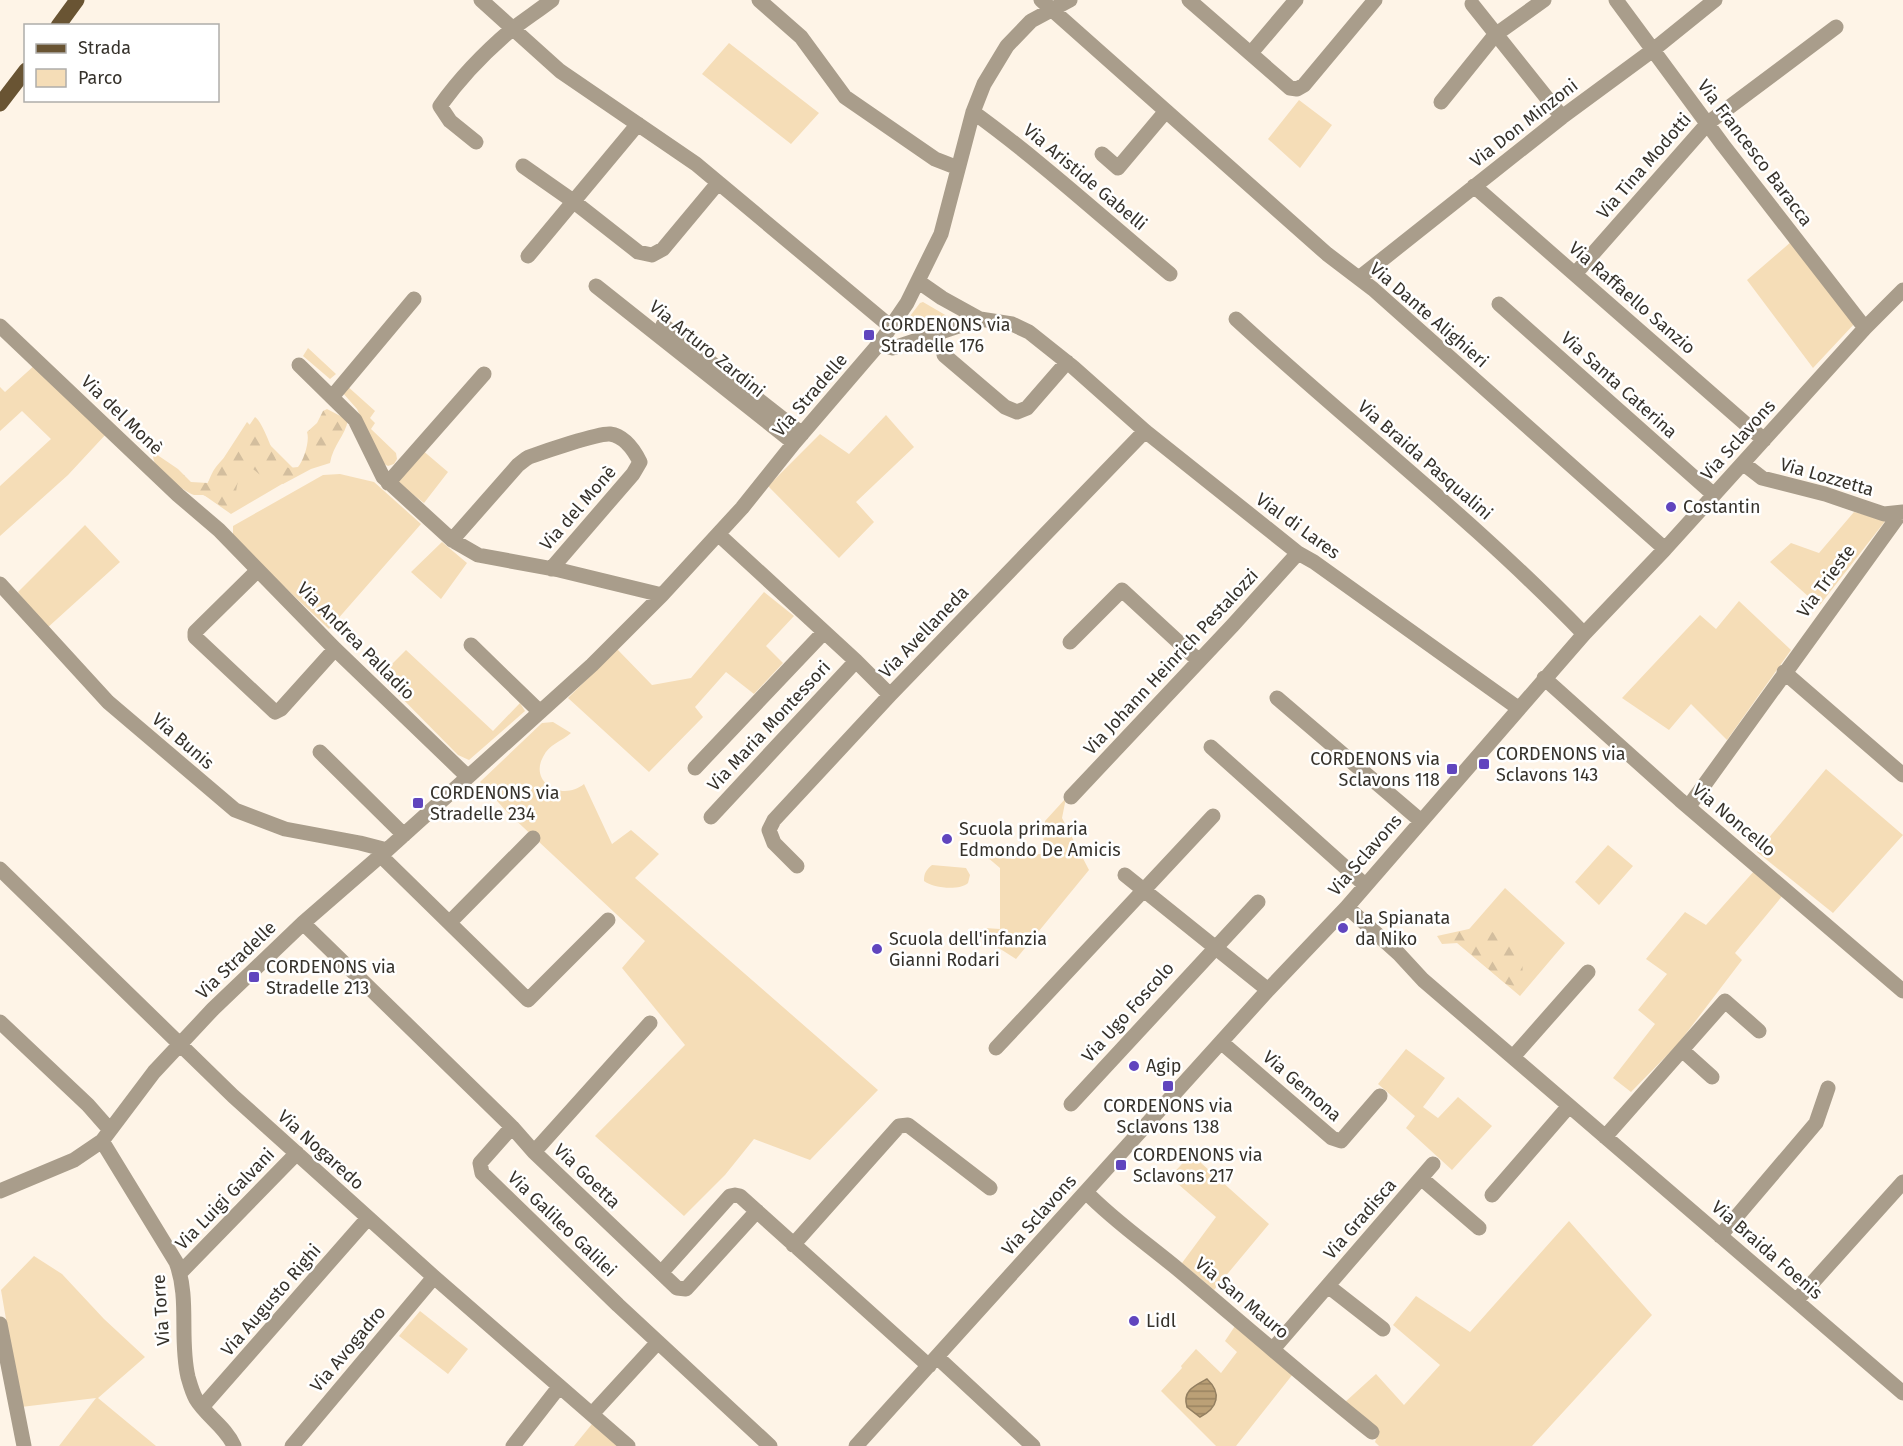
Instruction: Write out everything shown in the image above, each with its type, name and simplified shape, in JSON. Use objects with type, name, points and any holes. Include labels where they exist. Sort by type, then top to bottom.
[{"type":"main road","points":[[59,24],[77,0]]},
{"type":"main road","points":[[0,104],[24,73]]},
{"type":"street","points":[[481,0],[560,71],[696,164],[891,327]]},
{"type":"street","points":[[476,142],[450,121],[440,106],[456,84],[512,29],[552,0]]},
{"type":"street","points":[[759,0],[801,37],[845,97],[935,159],[958,168]]},
{"type":"street","name":"Via Stradelle","points":[[0,1191],[74,1160],[106,1136],[154,1072],[213,1009],[303,923],[384,853],[591,665],[662,595],[742,508],[879,344],[919,282],[941,234],[973,112],[984,84],[1007,46],[1046,4],[1070,0]]},
{"type":"street","points":[[1189,0],[1290,88],[1297,89],[1304,85],[1375,0]]},
{"type":"street","points":[[1251,54],[1296,0]]},
{"type":"street","points":[[1441,102],[1496,35],[1544,0]]},
{"type":"street","name":"Via Francesco Baracca","points":[[1616,0],[1797,243],[1865,328]]},
{"type":"street","name":"Via Don Minzoni","points":[[1359,278],[1562,117],[1716,0]]},
{"type":"street","name":"Via Dante Alighieri","points":[[1046,4],[1327,254],[1359,278],[1665,549]]},
{"type":"street","points":[[1472,4],[1562,117]]},
{"type":"street","name":"Via Tina Modotti","points":[[1575,274],[1708,123],[1836,27]]},
{"type":"street","points":[[1102,154],[1118,168],[1166,111]]},
{"type":"street","name":"Via Aristide Gabelli","points":[[973,112],[1022,148],[1170,274]]},
{"type":"street","points":[[528,256],[638,124]]},
{"type":"street","points":[[523,166],[573,201],[638,252],[652,255],[663,249],[718,183]]},
{"type":"street","name":"Via Raffaello Sanzio","points":[[1474,186],[1764,440]]},
{"type":"street","name":"Vial di Lares","points":[[919,282],[980,319],[1012,324],[1029,332],[1068,362],[1145,431],[1298,553],[1314,562],[1518,708]]},
{"type":"street","name":"Via Arturo Zardini","points":[[596,286],[798,439]]},
{"type":"street","name":"Via Sclavons","points":[[856,1446],[1268,990],[1347,907],[1544,678],[1744,464],[1865,328],[1903,290]]},
{"type":"street","points":[[332,397],[414,299]]},
{"type":"street","name":"Via Santa Caterina","points":[[1499,304],[1714,495]]},
{"type":"street","name":"Vial di Lares","points":[[879,344],[893,348],[980,319]]},
{"type":"street","name":"Via Braida Pasqualini","points":[[1236,319],[1454,510],[1584,634]]},
{"type":"street","name":"Via del Monè","points":[[0,326],[178,495],[219,530]]},
{"type":"street","name":"Via Arturo Zardini","points":[[663,326],[798,439]]},
{"type":"street","points":[[944,355],[1005,407],[1017,412],[1027,408],[1068,362]]},
{"type":"street","name":"Via del Monè","points":[[299,364],[355,420],[388,483],[452,540],[478,555],[551,569],[662,595]]},
{"type":"street","points":[[388,483],[484,374]]},
{"type":"street","name":"Via Avellaneda","points":[[797,866],[774,843],[769,830],[774,820],[890,695],[1145,431]]},
{"type":"street","name":"Via del Monè","points":[[452,540],[518,465],[528,458],[596,436],[611,434],[624,440],[634,450],[640,462],[633,474],[551,569]]},
{"type":"street","name":"Via Lozzetta","points":[[1744,464],[1762,478],[1826,494],[1884,514],[1902,513]]},
{"type":"street","name":"Via Trieste","points":[[1689,806],[1784,672],[1902,513]]},
{"type":"street","name":"Via Andrea Palladio","points":[[219,530],[335,649],[468,777]]},
{"type":"street","name":"Via Maria Montessori","points":[[718,534],[890,695]]},
{"type":"street","name":"Via Johann Heinrich Pestalozzi","points":[[1071,797],[1298,553]]},
{"type":"street","points":[[258,570],[195,632],[195,637],[275,712],[281,709],[335,649]]},
{"type":"street","name":"Via Bunis","points":[[0,584],[108,702],[235,810],[285,829],[360,843],[384,853]]},
{"type":"street","points":[[1070,642],[1122,590],[1199,661]]},
{"type":"street","name":"Via Maria Montessori","points":[[695,768],[824,632]]},
{"type":"street","points":[[471,645],[540,712]]},
{"type":"street","name":"Via Maria Montessori","points":[[711,817],[856,661]]},
{"type":"street","points":[[1784,672],[1903,775]]},
{"type":"street","name":"Via Noncello","points":[[1544,678],[1902,989]]},
{"type":"street","points":[[1276,698],[1421,821]]},
{"type":"street","points":[[1211,747],[1365,885]]},
{"type":"street","points":[[321,752],[404,834]]},
{"type":"street","points":[[996,1048],[1213,816]]},
{"type":"street","points":[[450,922],[533,838]]},
{"type":"street","points":[[384,853],[528,1000],[608,920]]},
{"type":"street","name":"Via Nogaredo","points":[[0,869],[233,1096],[434,1277],[628,1446]]},
{"type":"street","points":[[1125,875],[1268,990]]},
{"type":"street","name":"Via Ugo Foscolo","points":[[1071,1104],[1258,902]]},
{"type":"street","name":"Via Braida Foenis","points":[[1347,907],[1424,980],[1903,1393]]},
{"type":"street","name":"Via Galileo Galilei","points":[[303,923],[512,1127],[534,1152]]},
{"type":"street","points":[[1513,1057],[1588,972]]},
{"type":"street","points":[[1605,1137],[1725,1001],[1759,1031]]},
{"type":"street","points":[[0,1022],[88,1105],[106,1136]]},
{"type":"street","name":"Via Goetta","points":[[650,1023],[534,1152],[677,1288],[686,1289],[757,1211]]},
{"type":"street","name":"Via Gemona","points":[[1221,1042],[1332,1138],[1341,1141],[1380,1096]]},
{"type":"street","points":[[1682,1050],[1712,1077]]},
{"type":"street","points":[[1720,1236],[1816,1123],[1828,1088]]},
{"type":"street","points":[[1492,1196],[1569,1106]]},
{"type":"street","points":[[793,1245],[899,1126],[908,1125],[990,1188]]},
{"type":"street","name":"Via Galileo Galilei","points":[[512,1127],[480,1163],[482,1173],[770,1446]]},
{"type":"street","name":"Via Torre","points":[[106,1136],[180,1273],[183,1296],[184,1356],[194,1395],[234,1446]]},
{"type":"street","name":"Via Luigi Galvani","points":[[180,1273],[297,1154]]},
{"type":"street","name":"Via Gradisca","points":[[1273,1349],[1433,1164]]},
{"type":"street","name":"Via Gradisca","points":[[1421,1178],[1479,1228]]},
{"type":"street","points":[[1796,1301],[1903,1182]]},
{"type":"street","name":"Via San Mauro","points":[[1086,1192],[1273,1349],[1297,1372],[1372,1432]]},
{"type":"street","points":[[661,1273],[730,1197],[740,1196],[793,1245],[1033,1446]]},
{"type":"street","name":"Via Augusto Righi","points":[[202,1407],[368,1218]]},
{"type":"street","name":"Via Avogadro","points":[[292,1446],[434,1277]]},
{"type":"street","name":"Via Gradisca","points":[[1328,1286],[1383,1329]]},
{"type":"street","points":[[0,1324],[24,1446]]},
{"type":"street","points":[[592,1414],[658,1342]]},
{"type":"street","points":[[513,1446],[559,1387]]},
{"type":"green space","points":[[729,43],[819,113],[791,144],[702,74]]},
{"type":"green space","points":[[1299,100],[1332,125],[1300,168],[1268,139]]},
{"type":"green space","points":[[1792,241],[1856,322],[1813,368],[1747,280]]},
{"type":"green space","points":[[923,302],[947,316],[945,319],[907,328],[904,324]]},
{"type":"green space","points":[[308,348],[336,374],[330,379],[303,356]]},
{"type":"green space","points":[[36,364],[107,433],[68,475],[0,536],[0,486],[51,439],[22,411],[0,431],[0,387],[5,392]]},
{"type":"green space","points":[[346,385],[375,411],[370,418],[375,423],[371,429],[396,453],[397,459],[394,464],[388,466],[382,463],[357,409],[342,392]]},
{"type":"green space","points":[[327,409],[348,420],[330,463],[311,469],[283,484],[253,469],[242,471],[236,496],[238,505],[232,510],[224,508],[203,495],[194,495],[184,490],[154,461],[153,452],[178,469],[191,482],[208,483],[220,462],[246,439],[246,430],[255,417],[264,431],[278,464],[289,468],[298,467],[306,450],[307,432]]},
{"type":"green space","points":[[886,415],[914,447],[856,502],[874,522],[839,558],[768,486],[820,434],[849,454]]},
{"type":"green space","points":[[247,422],[299,474],[231,514],[201,493]]},
{"type":"green space","points":[[421,449],[448,472],[424,503],[398,483],[400,473]]},
{"type":"green space","points":[[340,474],[374,482],[421,524],[329,629],[239,544],[233,536],[233,526],[323,475]]},
{"type":"green space","points":[[1854,512],[1886,520],[1819,606],[1770,562],[1791,543],[1819,553]]},
{"type":"green space","points":[[85,525],[120,562],[46,629],[18,592]]},
{"type":"green space","points":[[442,542],[467,563],[441,599],[411,572]]},
{"type":"green space","points":[[764,592],[794,616],[766,646],[783,663],[754,694],[726,672],[695,707],[703,717],[649,772],[568,698],[617,649],[652,685],[691,678]]},
{"type":"green space","points":[[1739,601],[1791,650],[1727,740],[1691,704],[1669,730],[1622,698],[1700,615],[1716,629]]},
{"type":"green space","points":[[406,650],[493,731],[520,703],[525,711],[469,760],[458,755],[380,676]]},
{"type":"green space","points":[[553,722],[571,733],[552,746],[543,757],[540,774],[544,781],[550,787],[566,791],[584,784],[612,844],[631,830],[659,854],[635,878],[878,1090],[810,1160],[754,1139],[725,1175],[684,1216],[595,1136],[685,1045],[622,968],[645,941],[507,812],[480,782],[542,723]]},
{"type":"green space","points":[[1826,769],[1903,835],[1833,913],[1757,852]]},
{"type":"green space","points":[[1066,798],[1062,818],[1089,870],[1016,959],[980,936],[985,928],[1000,929],[1000,868],[987,857],[1015,859],[1017,855],[1042,854],[1045,821]]},
{"type":"green space","points":[[1608,845],[1633,866],[1599,905],[1575,882]]},
{"type":"green space","points":[[932,865],[966,868],[970,875],[968,883],[952,888],[940,887],[924,881],[927,870]]},
{"type":"green space","points":[[1755,870],[1783,895],[1735,953],[1742,960],[1678,1044],[1631,1092],[1613,1078],[1655,1024],[1638,1010],[1667,974],[1646,959],[1685,912],[1706,925]]},
{"type":"green space","points":[[1505,888],[1565,943],[1520,996],[1457,943]]},
{"type":"green space","points":[[1478,927],[1503,938],[1518,952],[1522,965],[1521,988],[1506,984],[1458,943],[1442,944],[1437,936]]},
{"type":"green space","points":[[1406,1049],[1445,1078],[1423,1107],[1438,1118],[1458,1097],[1492,1126],[1452,1170],[1406,1128],[1415,1116],[1378,1084]]},
{"type":"green space","points":[[1191,1154],[1269,1224],[1214,1290],[1182,1263],[1216,1217],[1170,1177]]},
{"type":"green space","points":[[1569,1221],[1652,1315],[1532,1446],[1379,1446],[1375,1442],[1379,1431],[1344,1403],[1376,1374],[1404,1405],[1440,1365],[1393,1325],[1416,1296],[1470,1332]]},
{"type":"green space","points":[[34,1256],[62,1274],[104,1319],[145,1357],[98,1398],[156,1446],[59,1446],[96,1398],[21,1407],[1,1290]]},
{"type":"green space","points":[[420,1311],[468,1349],[448,1374],[399,1336]]},
{"type":"green space","points":[[1235,1326],[1293,1374],[1236,1446],[1216,1446],[1161,1391],[1196,1349],[1221,1373],[1237,1352],[1225,1341]]},
{"type":"green space","points":[[592,1424],[618,1446],[574,1446]]},
{"type":"shaded area","points":[[1207,1379],[1215,1390],[1216,1400],[1211,1409],[1200,1417],[1187,1407],[1186,1397],[1190,1390]]},
{"type":"place","name":"CORDENONS via Stradelle 176","points":[[869,335]]},
{"type":"place","name":"Costantin","points":[[1671,507]]},
{"type":"place","name":"CORDENONS via Sclavons 143","points":[[1484,764]]},
{"type":"place","name":"CORDENONS via Sclavons 118","points":[[1452,769]]},
{"type":"place","name":"CORDENONS via Stradelle 234","points":[[418,803]]},
{"type":"place","name":"Scuola primaria Edmondo De Amicis","points":[[947,839]]},
{"type":"place","name":"La Spianata da Niko","points":[[1343,928]]},
{"type":"place","name":"Scuola dell'infanzia Gianni Rodari","points":[[877,949]]},
{"type":"place","name":"CORDENONS via Stradelle 213","points":[[254,977]]},
{"type":"place","name":"Agip","points":[[1134,1066]]},
{"type":"place","name":"CORDENONS via Sclavons 138","points":[[1168,1086]]},
{"type":"place","name":"CORDENONS via Sclavons 217","points":[[1121,1165]]},
{"type":"place","name":"Lidl","points":[[1134,1321]]}]
